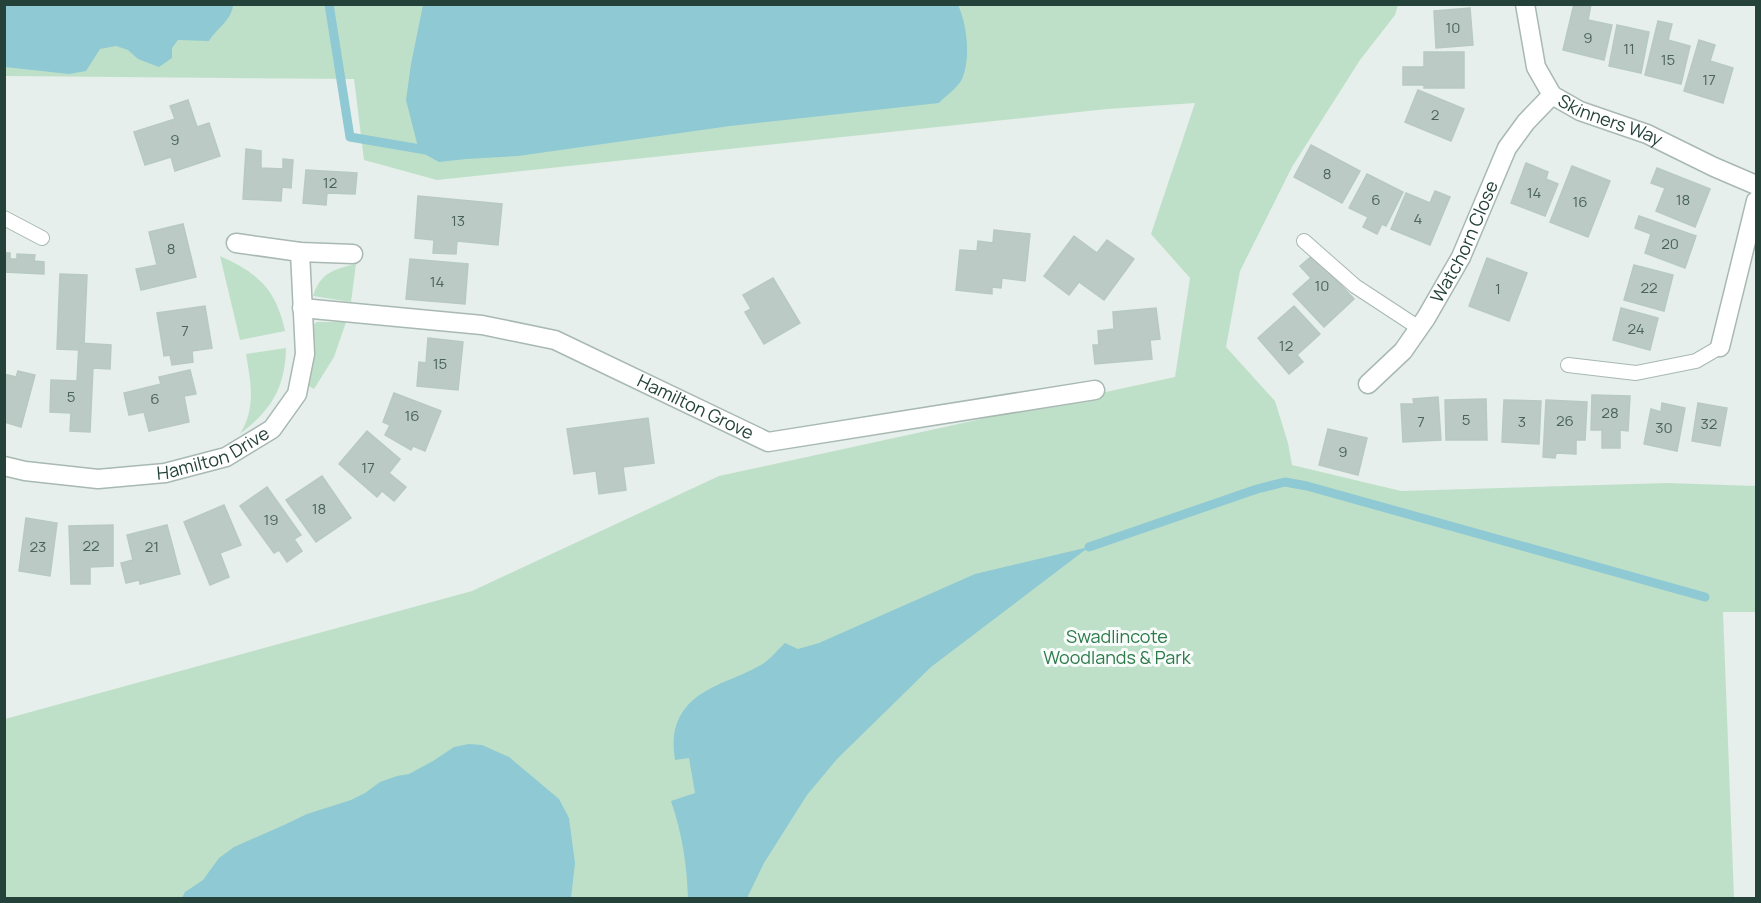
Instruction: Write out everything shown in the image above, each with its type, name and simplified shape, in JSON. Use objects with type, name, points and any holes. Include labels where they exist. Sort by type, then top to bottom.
[{"type":"street","name":"Skinners Way","points":[[1525,4],[1536,67],[1552,95],[1580,111],[1647,134],[1756,185]]},
{"type":"street","name":"Watchorn Close","points":[[1368,384],[1403,351],[1419,328],[1461,257],[1507,148],[1526,122],[1552,95]]},
{"type":"street","points":[[1720,347],[1756,201]]},
{"type":"street","points":[[236,243],[300,252],[354,254]]},
{"type":"street","name":"Hamilton Drive","points":[[4,466],[25,471],[98,479],[165,473],[226,457],[272,429],[297,394],[305,354],[300,252]]},
{"type":"street","name":"Hamilton Grove","points":[[302,308],[482,325],[555,340],[768,442],[1095,390]]},
{"type":"lane","points":[[4,218],[42,238]]},
{"type":"lane","points":[[1304,240],[1355,286],[1419,328]]},
{"type":"lane","points":[[1568,365],[1636,374],[1695,361],[1720,347]]},
{"type":"green space","name":"Swadlincote Woodlands & Park","points":[[5,5],[1398,5],[1395,15],[1360,60],[1292,167],[1240,271],[1226,347],[1275,401],[1292,465],[1401,491],[1667,483],[1756,486],[1756,612],[1723,612],[1734,898],[5,898],[5,719],[472,591],[719,476],[1175,377],[1190,278],[1151,234],[1195,103],[1107,109],[437,180],[364,160],[354,79],[5,76]]},
{"type":"green space","points":[[220,256],[245,269],[263,284],[276,304],[285,331],[240,340]]},
{"type":"green space","points":[[356,264],[351,302],[313,296],[320,282],[329,273]]},
{"type":"green space","points":[[317,322],[346,322],[334,357],[314,389],[305,384],[311,326]]},
{"type":"green space","points":[[286,348],[283,375],[274,397],[260,416],[240,434],[248,415],[251,395],[246,354]]},
{"type":"water","points":[[5,5],[233,5],[227,20],[209,41],[178,40],[172,48],[172,58],[159,67],[138,59],[128,50],[116,46],[100,49],[86,71],[69,74],[5,67]]},
{"type":"water","points":[[423,5],[958,5],[966,31],[967,52],[962,79],[955,89],[939,103],[730,126],[518,156],[439,162],[419,151],[406,100]]},
{"type":"water","points":[[1089,547],[931,667],[837,759],[807,795],[764,863],[747,898],[688,898],[683,849],[671,801],[695,793],[689,758],[675,760],[674,736],[678,720],[695,698],[761,665],[785,643],[798,649],[819,643],[975,574]]},
{"type":"water","points":[[469,744],[482,745],[509,757],[559,799],[569,818],[575,863],[571,898],[182,898],[185,892],[203,880],[219,858],[234,847],[307,814],[351,800],[380,782],[409,774],[454,747]]},
{"type":"building","points":[[1574,4],[1591,4],[1588,20],[1612,25],[1604,60],[1563,50]]},
{"type":"building","points":[[1470,8],[1473,45],[1436,48],[1434,11]]},
{"type":"building","points":[[1658,21],[1672,24],[1668,40],[1690,46],[1681,84],[1645,75]]},
{"type":"building","points":[[1617,25],[1649,32],[1641,73],[1609,66]]},
{"type":"building","points":[[1699,40],[1715,45],[1710,61],[1733,68],[1723,103],[1684,91]]},
{"type":"building","points":[[1424,52],[1464,52],[1464,88],[1424,88],[1424,85],[1403,85],[1403,67],[1424,67]]},
{"type":"building","points":[[1418,90],[1464,109],[1451,141],[1405,122]]},
{"type":"building","points":[[188,100],[197,127],[209,123],[220,156],[175,171],[171,157],[145,165],[134,132],[175,119],[170,106]]},
{"type":"building","points":[[1311,145],[1360,171],[1342,203],[1294,177]]},
{"type":"building","points":[[246,149],[261,151],[261,168],[283,169],[283,159],[293,160],[291,188],[282,187],[281,201],[243,199]]},
{"type":"building","points":[[1526,163],[1548,172],[1546,179],[1558,184],[1545,216],[1511,203]]},
{"type":"building","points":[[1572,166],[1610,181],[1588,237],[1550,222]]},
{"type":"building","points":[[1657,168],[1710,189],[1695,227],[1656,211],[1665,188],[1651,183]]},
{"type":"building","points":[[306,170],[357,173],[355,194],[327,193],[326,205],[303,203]]},
{"type":"building","points":[[1367,174],[1403,192],[1386,226],[1382,224],[1377,234],[1363,227],[1368,217],[1349,208]]},
{"type":"building","points":[[1435,191],[1450,197],[1430,245],[1391,229],[1406,193],[1430,203]]},
{"type":"building","points":[[418,196],[502,204],[498,245],[457,241],[456,254],[433,253],[434,240],[415,238]]},
{"type":"building","points":[[1639,216],[1696,236],[1685,268],[1645,253],[1651,234],[1635,228]]},
{"type":"building","points":[[183,224],[196,277],[141,290],[136,269],[157,265],[149,232]]},
{"type":"building","points":[[994,230],[1030,234],[1025,281],[1002,278],[1001,288],[992,287],[992,294],[956,290],[960,250],[977,251],[978,241],[993,243]]},
{"type":"building","points":[[1074,236],[1097,253],[1107,240],[1134,259],[1104,300],[1079,282],[1069,295],[1044,276]]},
{"type":"building","points":[[4,253],[10,253],[10,259],[17,259],[17,254],[35,255],[34,261],[44,262],[44,274],[4,272]]},
{"type":"building","points":[[1313,255],[1354,299],[1324,327],[1293,294],[1311,278],[1300,266]]},
{"type":"building","points":[[1487,258],[1527,273],[1509,321],[1469,306]]},
{"type":"building","points":[[410,259],[468,264],[465,304],[406,299]]},
{"type":"building","points":[[1634,265],[1673,275],[1664,311],[1624,300]]},
{"type":"building","points":[[60,274],[87,275],[84,344],[79,343],[79,350],[57,349]]},
{"type":"building","points":[[773,278],[800,323],[764,344],[745,312],[751,309],[743,295]]},
{"type":"building","points":[[205,306],[212,348],[192,351],[193,362],[172,365],[170,355],[164,356],[157,313]]},
{"type":"building","points":[[1294,306],[1320,334],[1297,355],[1303,362],[1289,374],[1258,338]]},
{"type":"building","points":[[1156,308],[1160,339],[1150,340],[1152,359],[1095,364],[1093,345],[1099,345],[1098,331],[1114,329],[1113,312]]},
{"type":"building","points":[[1621,308],[1658,318],[1650,350],[1613,340]]},
{"type":"building","points":[[428,338],[463,342],[458,390],[417,386],[419,362],[426,363]]},
{"type":"building","points":[[79,343],[111,345],[110,369],[93,368],[90,432],[70,431],[71,413],[50,412],[51,380],[77,381]]},
{"type":"building","points":[[190,370],[196,394],[184,396],[189,422],[149,431],[144,412],[129,415],[124,393],[161,384],[159,377]]},
{"type":"building","points":[[18,371],[35,375],[21,427],[4,422],[4,374],[16,377]]},
{"type":"building","points":[[394,393],[441,411],[425,451],[413,446],[411,450],[385,435],[390,425],[383,422]]},
{"type":"building","points":[[1592,395],[1630,396],[1628,431],[1620,430],[1620,448],[1602,448],[1602,430],[1591,430]]},
{"type":"building","points":[[1438,397],[1441,440],[1403,442],[1401,404],[1414,404],[1413,399]]},
{"type":"building","points":[[1486,399],[1487,440],[1446,440],[1445,400]]},
{"type":"building","points":[[1504,400],[1541,401],[1539,444],[1502,442]]},
{"type":"building","points":[[1546,400],[1587,402],[1585,440],[1576,440],[1576,454],[1556,453],[1555,458],[1543,457]]},
{"type":"building","points":[[1662,403],[1685,408],[1677,451],[1644,444],[1651,409],[1661,412]]},
{"type":"building","points":[[1698,403],[1727,408],[1720,446],[1692,441]]},
{"type":"building","points":[[648,418],[654,463],[623,467],[626,490],[599,494],[596,471],[574,474],[567,429]]},
{"type":"building","points":[[1328,429],[1367,438],[1358,475],[1319,465]]},
{"type":"building","points":[[367,431],[400,459],[389,473],[406,487],[394,501],[382,491],[377,497],[339,464]]},
{"type":"building","points":[[322,476],[351,518],[316,542],[286,500]]},
{"type":"building","points":[[267,487],[301,535],[294,539],[302,551],[287,562],[279,550],[274,553],[240,506]]},
{"type":"building","points":[[224,505],[241,545],[220,553],[229,577],[210,585],[184,522]]},
{"type":"building","points":[[26,518],[57,523],[50,576],[19,571]]},
{"type":"building","points":[[113,525],[113,566],[90,567],[90,584],[71,584],[69,526]]},
{"type":"building","points":[[167,525],[180,574],[140,584],[139,580],[126,583],[121,563],[133,560],[127,535]]},
{"type":"waterway","points":[[329,4],[350,137],[426,150]]},
{"type":"waterway","points":[[1089,547],[1257,489],[1285,482],[1307,486],[1705,597]]}]
